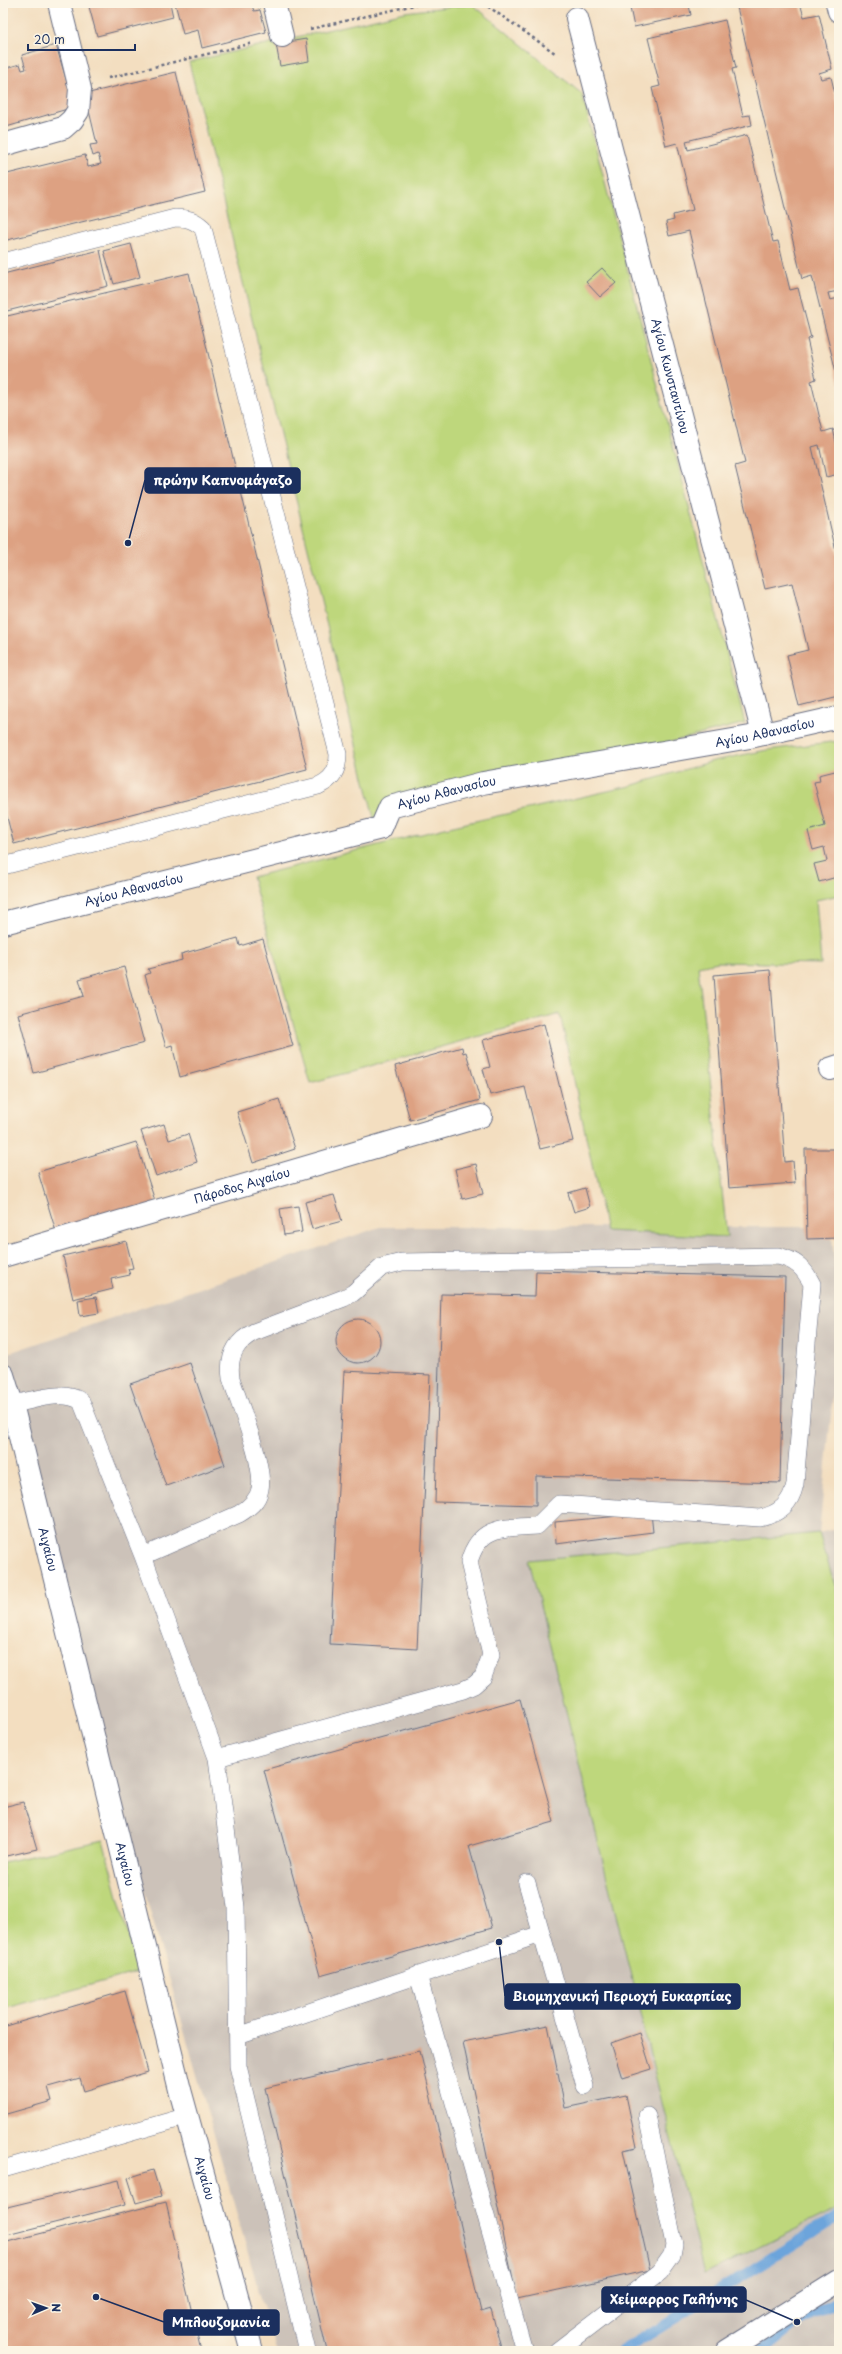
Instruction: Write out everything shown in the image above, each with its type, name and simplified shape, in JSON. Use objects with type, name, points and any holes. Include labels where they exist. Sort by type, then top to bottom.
[{"type":"street","points":[[3,145],[56,132],[72,120],[78,111],[80,88],[59,3]]},
{"type":"street","points":[[274,3],[282,36]]},
{"type":"street","points":[[837,3],[839,11]]},
{"type":"street","name":"Αγίου Κωνσταντίνου","points":[[577,18],[595,81],[762,734]]},
{"type":"street","name":"Αγίου Αθανασίου","points":[[3,923],[381,828],[390,807],[482,783],[762,734],[839,717]]},
{"type":"street","name":"Πάροδος Αιγαίου","points":[[3,1256],[481,1116]]},
{"type":"street","name":"Αιγαίου","points":[[3,1375],[7,1406],[188,2116],[252,2351]]},
{"type":"street","points":[[727,2351],[839,2281]]},
{"type":"lane","points":[[3,262],[175,218],[186,218],[196,221],[203,228],[336,746],[338,764],[335,774],[328,782],[318,786],[3,866]]},
{"type":"lane","points":[[143,1556],[239,1514],[256,1500],[260,1490],[260,1469],[231,1378],[230,1361],[236,1346],[244,1337],[254,1332],[348,1296],[376,1271],[388,1264],[402,1262],[778,1256],[788,1258],[799,1264],[807,1273],[812,1284],[795,1484],[793,1495],[780,1511],[760,1518],[559,1504],[537,1526],[504,1528],[492,1531],[480,1538],[473,1549],[469,1562],[491,1655],[483,1677],[474,1685],[463,1690],[217,1758]]},
{"type":"lane","points":[[7,1406],[60,1396],[72,1396],[81,1401],[143,1556],[217,1758],[236,1907],[239,2071],[307,2351]]},
{"type":"lane","points":[[527,1883],[585,2086]]},
{"type":"lane","points":[[238,2036],[541,1934]]},
{"type":"lane","points":[[418,1975],[524,2351]]},
{"type":"lane","points":[[3,2169],[188,2116]]},
{"type":"lane","points":[[558,2351],[660,2272],[672,2255],[674,2234],[647,2116]]},
{"type":"path","points":[[483,3],[595,81]]},
{"type":"shaded area","points":[[380,1227],[831,1227],[839,1307],[839,1336],[819,1533],[839,1528],[839,2351],[276,2351],[3,1397],[3,1355]]},
{"type":"green space","points":[[472,4],[582,94],[745,723],[374,818],[189,62],[405,12]]},
{"type":"green space","points":[[839,741],[839,895],[816,900],[821,964],[718,962],[698,966],[727,1237],[606,1231],[560,1014],[310,1083],[252,877],[449,827],[630,786],[713,761],[767,750]]},
{"type":"green space","points":[[819,1533],[839,1599],[839,2208],[704,2274],[529,1560]]},
{"type":"green space","points":[[103,1840],[138,1972],[3,2009],[3,1862]]},
{"type":"building","points":[[88,3],[170,3],[173,17],[97,36]]},
{"type":"building","points":[[175,3],[251,3],[254,11],[260,10],[266,32],[202,48],[198,30],[183,34]]},
{"type":"building","points":[[629,3],[693,4],[689,5],[691,15],[634,27]]},
{"type":"building","points":[[736,3],[800,3],[804,17],[819,14],[832,69],[819,73],[821,79],[831,77],[839,110],[839,291],[828,293],[830,300],[839,298],[839,384],[812,276],[802,279]]},
{"type":"building","points":[[725,20],[736,68],[732,69],[743,116],[750,115],[752,125],[686,141],[688,150],[747,135],[773,242],[778,241],[790,290],[798,288],[811,338],[807,339],[816,379],[811,381],[823,432],[833,429],[839,455],[839,474],[826,477],[819,445],[812,447],[839,564],[839,696],[799,706],[787,655],[808,650],[792,583],[765,589],[735,466],[745,463],[689,231],[669,236],[666,222],[674,220],[673,215],[693,210],[677,143],[666,146],[652,88],[660,86],[648,38]]},
{"type":"building","points":[[306,39],[309,61],[280,66],[276,44]]},
{"type":"building","points":[[56,45],[74,107],[3,128],[3,69],[20,64],[22,70],[26,69],[22,55]]},
{"type":"building","points":[[176,72],[205,192],[3,241],[3,175],[85,155],[88,167],[101,164],[98,154],[93,156],[90,145],[97,144],[85,94]]},
{"type":"building","points":[[131,244],[140,277],[114,284],[104,251]]},
{"type":"building","points":[[100,250],[108,286],[3,312],[3,274]]},
{"type":"building","points":[[602,268],[616,283],[600,297],[586,282]]},
{"type":"building","points":[[189,273],[307,769],[14,844],[3,802],[3,317]]},
{"type":"building","points":[[839,770],[839,882],[837,877],[819,882],[814,864],[827,861],[824,847],[813,850],[808,831],[825,826],[814,782],[820,781],[819,775]]},
{"type":"building","points":[[238,938],[240,946],[263,939],[293,1046],[180,1077],[172,1045],[166,1047],[145,975],[150,973],[148,969],[182,960],[181,954]]},
{"type":"building","points":[[124,967],[144,1043],[34,1073],[18,1014],[84,996],[79,979]]},
{"type":"building","points":[[770,970],[785,1162],[793,1161],[795,1183],[729,1188],[714,975]]},
{"type":"building","points":[[544,1024],[573,1141],[540,1149],[525,1087],[490,1095],[483,1069],[490,1067],[483,1040]]},
{"type":"building","points":[[462,1047],[463,1053],[466,1052],[480,1100],[410,1120],[395,1066]]},
{"type":"building","points":[[279,1099],[295,1149],[253,1163],[237,1112]]},
{"type":"building","points":[[164,1124],[169,1140],[188,1134],[197,1162],[156,1176],[141,1131]]},
{"type":"building","points":[[136,1142],[156,1204],[57,1235],[38,1172]]},
{"type":"building","points":[[805,1149],[839,1149],[839,1238],[807,1239]]},
{"type":"building","points":[[476,1164],[483,1194],[462,1199],[455,1169]]},
{"type":"building","points":[[585,1188],[590,1207],[574,1212],[568,1193]]},
{"type":"building","points":[[334,1195],[342,1221],[312,1229],[305,1202]]},
{"type":"building","points":[[298,1206],[302,1232],[284,1235],[280,1209]]},
{"type":"building","points":[[126,1241],[133,1268],[128,1269],[130,1275],[111,1279],[113,1289],[73,1299],[63,1256]]},
{"type":"building","points":[[536,1271],[785,1277],[780,1483],[536,1476],[536,1505],[435,1502],[441,1294],[535,1296]]},
{"type":"building","points":[[96,1297],[99,1313],[80,1316],[78,1300]]},
{"type":"building","points":[[354,1319],[362,1319],[367,1320],[374,1325],[379,1332],[379,1350],[374,1357],[367,1362],[354,1363],[346,1360],[339,1353],[336,1345],[336,1337],[339,1329],[346,1322]]},
{"type":"building","points":[[190,1363],[225,1465],[166,1486],[130,1384]]},
{"type":"building","points":[[344,1371],[430,1375],[417,1649],[330,1644]]},
{"type":"building","points":[[651,1513],[653,1532],[556,1544],[555,1522]]},
{"type":"building","points":[[520,1699],[554,1822],[469,1846],[492,1928],[320,1976],[264,1770]]},
{"type":"building","points":[[23,1802],[37,1849],[3,1857],[3,1807]]},
{"type":"building","points":[[125,1991],[148,2072],[84,2091],[80,2078],[48,2087],[52,2101],[3,2115],[3,2027]]},
{"type":"building","points":[[548,2025],[565,2108],[626,2095],[637,2147],[623,2150],[650,2270],[517,2299],[463,2042]]},
{"type":"building","points":[[640,2033],[651,2069],[622,2078],[611,2043]]},
{"type":"building","points":[[420,2051],[481,2312],[491,2309],[502,2351],[327,2351],[265,2088]]},
{"type":"building","points":[[153,2170],[161,2196],[136,2203],[128,2178]]},
{"type":"building","points":[[119,2180],[125,2205],[3,2236],[3,2208]]},
{"type":"building","points":[[166,2202],[201,2351],[3,2351],[3,2243]]},
{"type":"waterway","points":[[622,2351],[839,2216]]},
{"type":"waterway","points":[[761,2351],[797,2322],[839,2301]]},
{"type":"place","name":"πρώην Καπνομάγαζο","points":[[128,543]]},
{"type":"place","name":"Βιομηχανική Περιοχή Ευκαρπίας","points":[[499,1942]]},
{"type":"place","name":"Μπλουζομανία","points":[[96,2297]]},
{"type":"place","name":"Χείμαρρος Γαλήνης","points":[[797,2322]]}]
